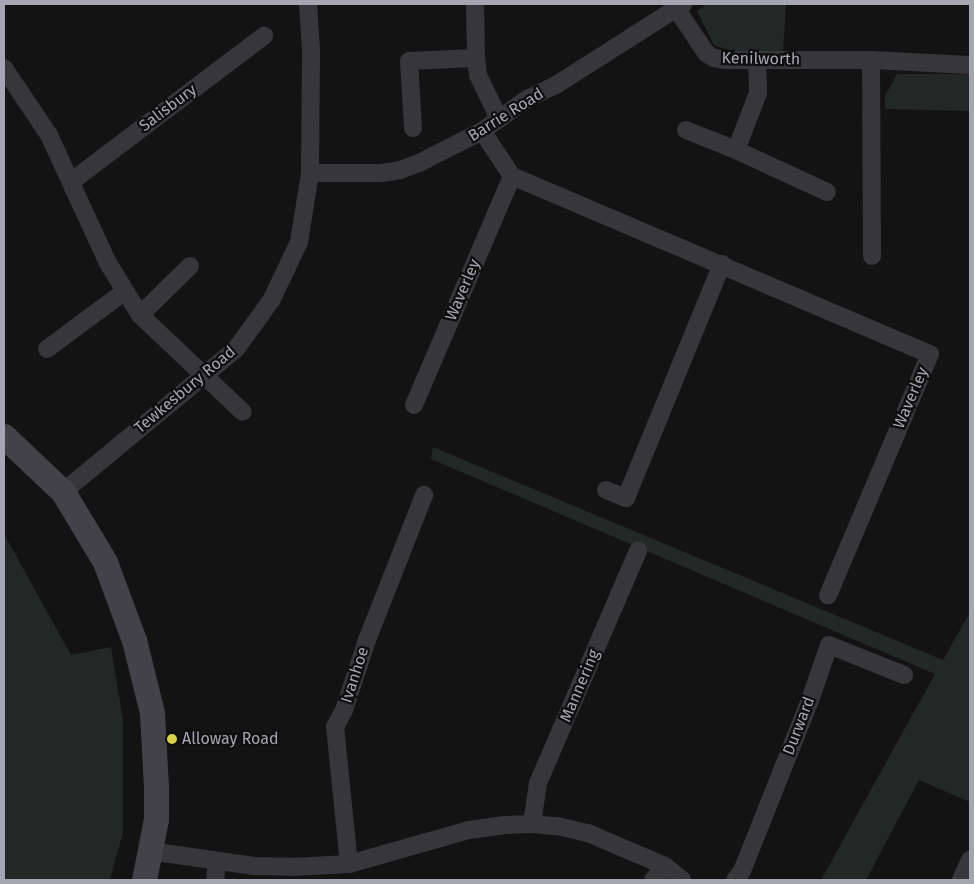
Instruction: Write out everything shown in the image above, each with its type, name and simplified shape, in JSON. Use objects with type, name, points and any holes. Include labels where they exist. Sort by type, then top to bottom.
[{"type":"street","name":"Tewkesbury Road","points":[[63,492],[236,349],[272,299],[299,242],[310,173],[311,50],[308,4]]},
{"type":"street","points":[[475,4],[478,75],[499,119]]},
{"type":"street","name":"Barrie Road","points":[[310,173],[382,173],[400,170],[419,163],[482,131],[680,6]]},
{"type":"street","name":"Kenilworth","points":[[680,6],[706,54],[714,58],[727,60],[871,60],[970,64]]},
{"type":"street","name":"Salisbury","points":[[72,181],[264,36]]},
{"type":"street","points":[[413,128],[410,61],[476,58]]},
{"type":"street","points":[[736,150],[758,93],[757,59]]},
{"type":"street","points":[[871,60],[872,256]]},
{"type":"street","points":[[4,68],[49,135],[72,181],[108,263],[140,316],[203,377],[243,412]]},
{"type":"street","points":[[686,130],[736,150],[827,192]]},
{"type":"street","points":[[482,131],[512,176]]},
{"type":"street","name":"Waverley","points":[[414,404],[512,176],[930,354],[828,595]]},
{"type":"street","points":[[606,490],[626,498],[722,264]]},
{"type":"street","points":[[140,316],[190,266]]},
{"type":"street","points":[[47,349],[125,291]]},
{"type":"street","points":[[4,436],[63,492],[105,562],[134,640],[152,713],[156,794],[156,820],[144,880]]},
{"type":"street","name":"Ivanhoe","points":[[349,864],[335,727],[344,710],[367,640],[424,495]]},
{"type":"street","name":"Mannering","points":[[532,824],[538,783],[638,551]]},
{"type":"street","name":"Durward","points":[[735,880],[742,871],[809,703],[829,644],[904,675]]},
{"type":"street","points":[[150,851],[218,861],[293,867],[349,864],[469,830],[505,825],[532,824],[557,826],[588,833],[665,866],[682,880]]},
{"type":"street","points":[[961,880],[970,860]]},
{"type":"street","points":[[215,880],[218,861]]},
{"type":"street","points":[[653,880],[665,866]]},
{"type":"shaded area","points":[[707,4],[786,4],[783,52],[734,52],[714,45],[697,11]]},
{"type":"shaded area","points":[[897,74],[970,74],[970,111],[885,109],[885,96]]},
{"type":"shaded area","points":[[433,447],[943,660],[970,612],[970,802],[919,780],[866,880],[821,880],[935,674],[431,459]]},
{"type":"shaded area","points":[[4,534],[71,655],[111,647],[123,721],[123,832],[110,880],[4,880]]},
{"type":"place","name":"Alloway Road","points":[[172,739]]}]
